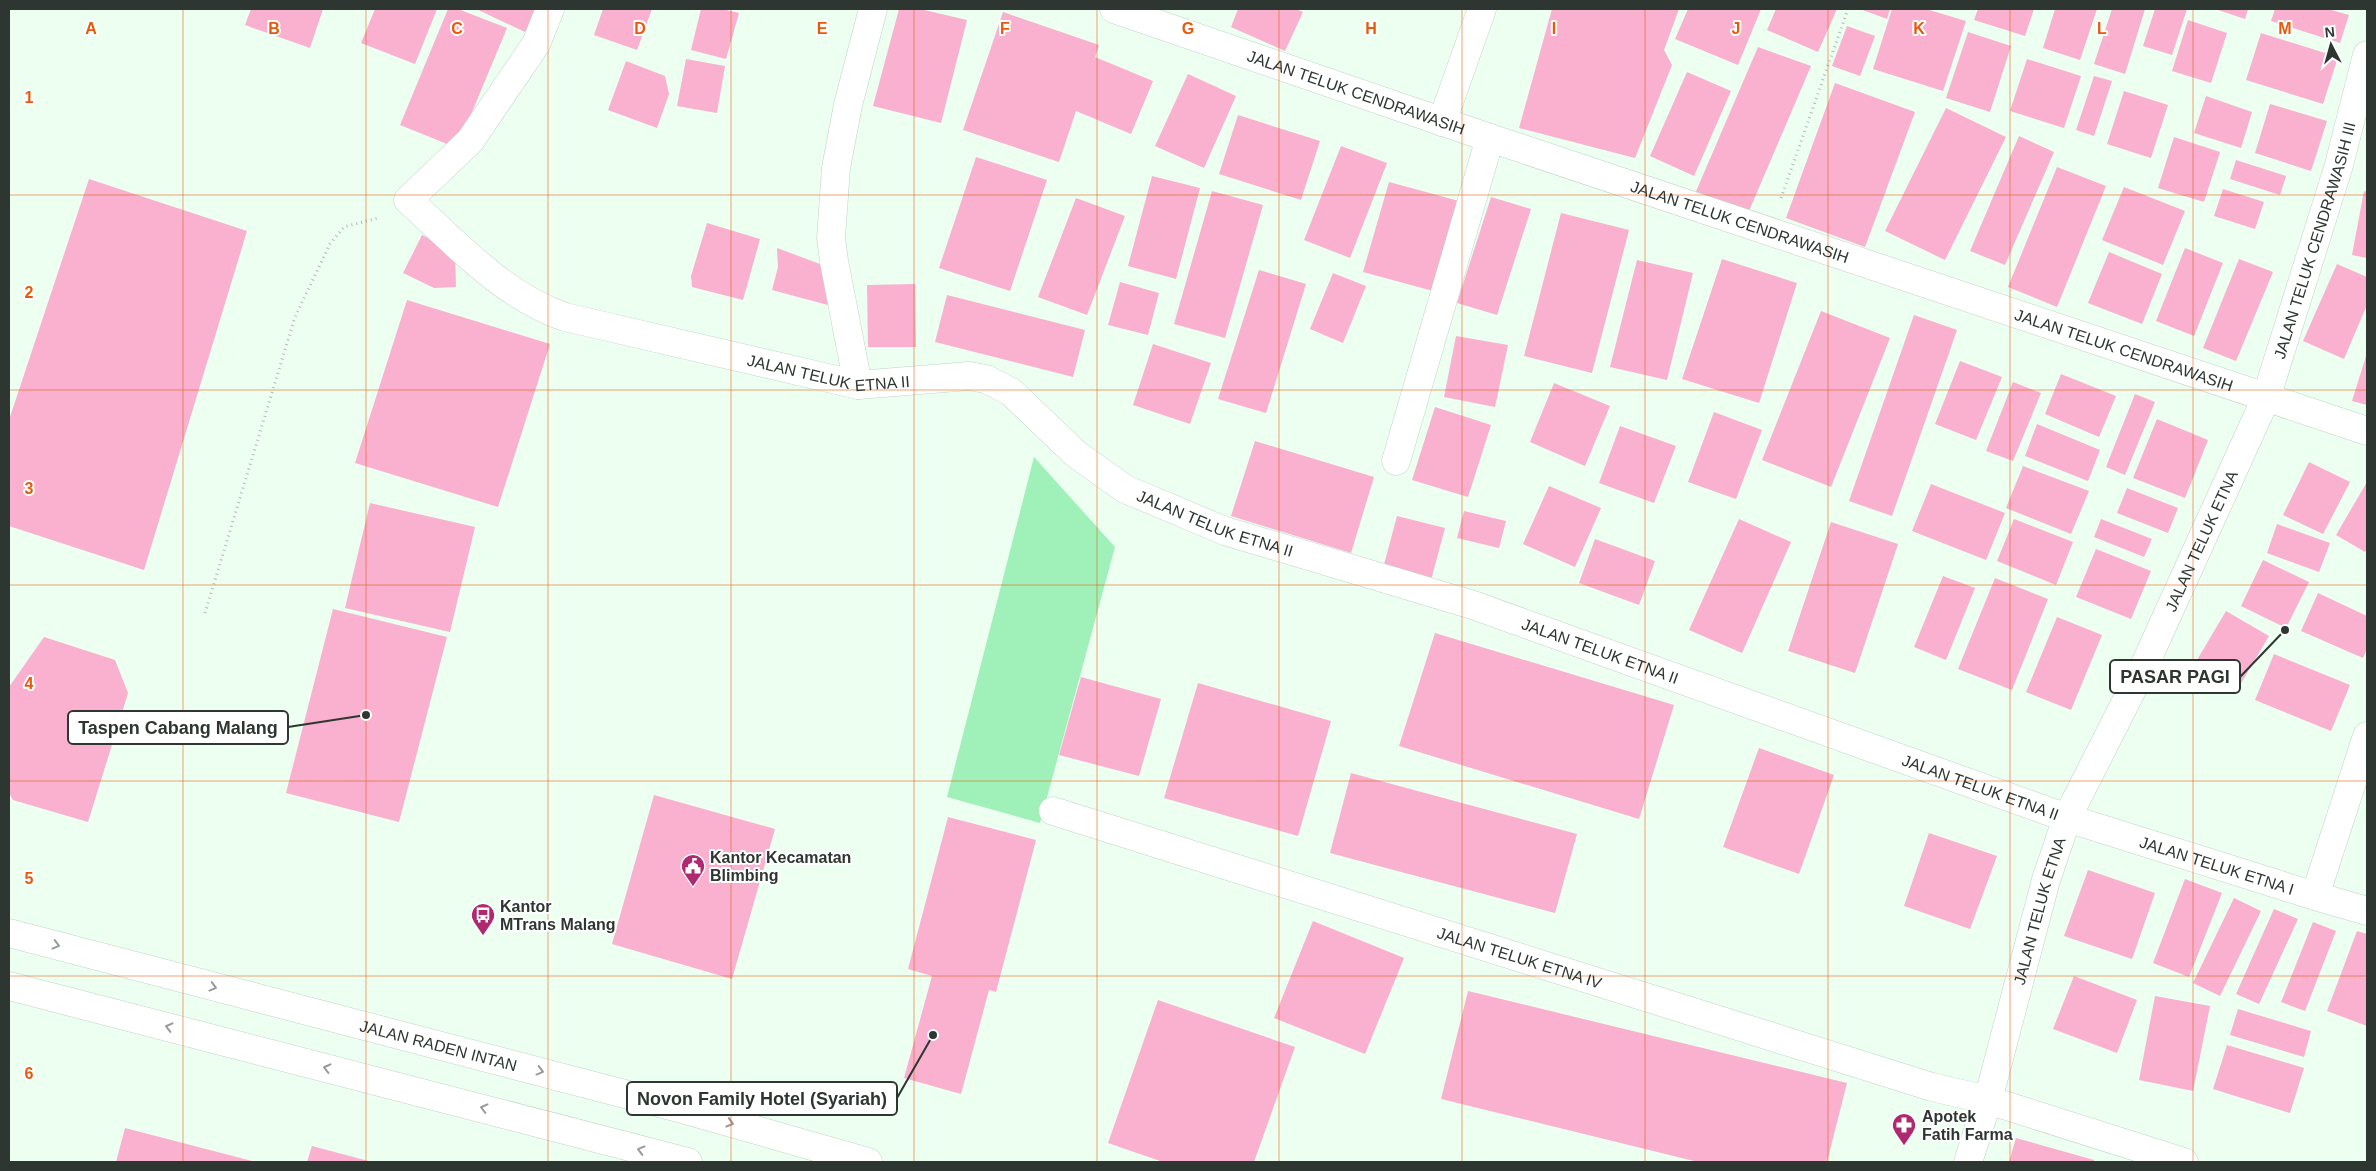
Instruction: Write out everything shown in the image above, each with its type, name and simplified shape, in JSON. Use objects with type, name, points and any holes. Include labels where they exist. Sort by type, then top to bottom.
[{"type":"main road","points":[[408,200],[470,141],[536,44],[550,9]]},
{"type":"main road","points":[[858,385],[831,238],[836,168],[844,123],[873,9]]},
{"type":"main road","name":"JALAN TELUK CENDRAWASIH","points":[[1114,9],[1442,122],[2367,431]]},
{"type":"main road","points":[[1442,122],[1482,9]]},
{"type":"main road","name":"JALAN TELUK CENDRAWASIH III","points":[[2266,398],[2339,165],[2367,55]]},
{"type":"main road","points":[[1396,461],[1490,138]]},
{"type":"main road","name":"JALAN TELUK ETNA II","points":[[408,200],[490,274],[545,310],[565,317],[858,385],[969,376],[986,379],[1011,392],[1076,454],[1125,489],[1225,531],[1473,606],[2068,818]]},
{"type":"main road","name":"JALAN TELUK ETNA","points":[[1968,1162],[1988,1100],[2046,880],[2068,818],[2146,662],[2266,398]]},
{"type":"main road","points":[[2315,896],[2367,736]]},
{"type":"main road","name":"JALAN TELUK ETNA IV","points":[[1053,811],[1923,1084],[1988,1100],[2184,1162]]},
{"type":"main road","name":"JALAN TELUK ETNA I","points":[[2068,818],[2315,896],[2367,910]]},
{"type":"main road","name":"JALAN RADEN INTAN","points":[[9,933],[668,1106],[868,1162]]},
{"type":"main road","points":[[9,986],[688,1162]]},
{"type":"path","points":[[1770,232],[1848,9]]},
{"type":"path","points":[[205,613],[296,317],[330,244],[344,227],[386,217],[408,200]]},
{"type":"green space","points":[[1034,457],[1115,547],[1040,823],[947,797]]},
{"type":"building","points":[[251,9],[323,9],[310,48],[245,25]]},
{"type":"building","points":[[375,9],[437,9],[415,64],[361,43]]},
{"type":"building","points":[[448,9],[458,9],[507,28],[457,148],[400,125]]},
{"type":"building","points":[[476,9],[537,9],[525,32]]},
{"type":"building","points":[[603,9],[652,9],[637,50],[594,35]]},
{"type":"building","points":[[701,9],[722,9],[739,13],[726,59],[691,50]]},
{"type":"building","points":[[899,9],[920,9],[967,20],[941,123],[873,106]]},
{"type":"building","points":[[1238,9],[1296,9],[1303,12],[1285,51],[1231,27]]},
{"type":"building","points":[[1552,9],[1679,9],[1664,50],[1672,65],[1635,158],[1519,128]]},
{"type":"building","points":[[1688,9],[1761,9],[1738,65],[1675,39]]},
{"type":"building","points":[[1776,9],[1837,9],[1818,52],[1767,30]]},
{"type":"building","points":[[1860,9],[1890,9],[1887,19]]},
{"type":"building","points":[[1892,9],[1926,9],[1966,21],[1943,91],[1873,69]]},
{"type":"building","points":[[1978,9],[2034,9],[2025,36],[1974,20]]},
{"type":"building","points":[[2055,9],[2097,9],[2080,60],[2043,48]]},
{"type":"building","points":[[2112,9],[2145,9],[2125,74],[2094,64]]},
{"type":"building","points":[[2155,9],[2187,9],[2172,55],[2143,46]]},
{"type":"building","points":[[2215,9],[2248,9],[2245,19]]},
{"type":"building","points":[[2275,9],[2328,9],[2349,15],[2340,43],[2271,21]]},
{"type":"building","points":[[1003,12],[1099,45],[1095,57],[1153,81],[1131,134],[1076,111],[1059,162],[963,130]]},
{"type":"building","points":[[2188,20],[2227,33],[2211,83],[2172,71]]},
{"type":"building","points":[[1847,26],[1875,36],[1860,76],[1832,66]]},
{"type":"building","points":[[1968,32],[2011,46],[1990,112],[1946,98]]},
{"type":"building","points":[[2261,33],[2338,57],[2323,104],[2246,80]]},
{"type":"building","points":[[1758,47],[1811,66],[1749,211],[1694,196]]},
{"type":"building","points":[[686,59],[725,66],[717,113],[677,106]]},
{"type":"building","points":[[2027,59],[2081,76],[2064,128],[2010,111]]},
{"type":"building","points":[[626,61],[665,76],[669,94],[657,128],[608,110]]},
{"type":"building","points":[[1687,72],[1731,91],[1694,176],[1650,156]]},
{"type":"building","points":[[1188,74],[1236,96],[1204,168],[1155,146]]},
{"type":"building","points":[[2094,76],[2112,81],[2094,136],[2076,130]]},
{"type":"building","points":[[1835,83],[1915,112],[1865,247],[1786,218]]},
{"type":"building","points":[[2124,91],[2168,105],[2151,158],[2107,144]]},
{"type":"building","points":[[2206,96],[2252,112],[2241,148],[2194,133]]},
{"type":"building","points":[[2270,104],[2327,121],[2311,171],[2255,153]]},
{"type":"building","points":[[1946,108],[2006,137],[1945,260],[1885,231]]},
{"type":"building","points":[[1238,115],[1320,141],[1301,200],[1219,174]]},
{"type":"building","points":[[2019,136],[2054,152],[2005,265],[1970,251]]},
{"type":"building","points":[[2174,137],[2220,152],[2204,202],[2158,188]]},
{"type":"building","points":[[1341,146],[1387,163],[1350,258],[1304,240]]},
{"type":"building","points":[[976,157],[1047,180],[1010,291],[939,268]]},
{"type":"building","points":[[2236,160],[2286,176],[2280,195],[2230,179]]},
{"type":"building","points":[[2057,167],[2106,186],[2057,307],[2008,287]]},
{"type":"building","points":[[1152,176],[1200,188],[1176,279],[1128,266]]},
{"type":"building","points":[[89,179],[247,231],[144,570],[9,526],[9,420]]},
{"type":"building","points":[[1389,182],[1459,201],[1433,291],[1363,272]]},
{"type":"building","points":[[2124,187],[2185,211],[2163,265],[2102,240]]},
{"type":"building","points":[[2223,189],[2264,202],[2255,229],[2214,216]]},
{"type":"building","points":[[1212,191],[1263,205],[1225,338],[1174,324]]},
{"type":"building","points":[[2364,191],[2367,192],[2367,258],[2352,255]]},
{"type":"building","points":[[1491,197],[1531,209],[1497,315],[1457,303]]},
{"type":"building","points":[[1076,198],[1125,216],[1087,315],[1038,297]]},
{"type":"building","points":[[1561,213],[1629,230],[1592,373],[1524,356]]},
{"type":"building","points":[[707,223],[760,239],[743,300],[692,287],[691,276]]},
{"type":"building","points":[[422,235],[455,251],[456,287],[434,288],[403,273]]},
{"type":"building","points":[[777,248],[820,264],[828,305],[772,290],[778,267]]},
{"type":"building","points":[[2185,248],[2223,263],[2194,336],[2156,321]]},
{"type":"building","points":[[2109,252],[2162,274],[2142,324],[2088,303]]},
{"type":"building","points":[[1722,259],[1797,283],[1759,403],[1682,379]]},
{"type":"building","points":[[2239,259],[2273,272],[2236,361],[2203,348]]},
{"type":"building","points":[[1637,260],[1693,273],[1667,380],[1610,367]]},
{"type":"building","points":[[2337,264],[2367,277],[2367,305],[2344,359],[2303,341]]},
{"type":"building","points":[[1259,270],[1306,284],[1266,413],[1218,399]]},
{"type":"building","points":[[1333,273],[1366,286],[1343,343],[1310,329]]},
{"type":"building","points":[[1120,282],[1159,293],[1148,335],[1108,325]]},
{"type":"building","points":[[915,284],[916,347],[868,347],[867,285]]},
{"type":"building","points":[[947,295],[1085,330],[1073,377],[935,342]]},
{"type":"building","points":[[407,300],[550,344],[498,507],[355,463]]},
{"type":"building","points":[[1821,311],[1890,338],[1831,487],[1762,460]]},
{"type":"building","points":[[1914,315],[1957,330],[1892,516],[1849,501]]},
{"type":"building","points":[[1456,336],[1508,345],[1495,407],[1444,397]]},
{"type":"building","points":[[1153,344],[1211,363],[1190,424],[1133,405]]},
{"type":"building","points":[[2367,353],[2367,405],[2352,401]]},
{"type":"building","points":[[1960,361],[2002,377],[1976,440],[1935,424]]},
{"type":"building","points":[[2061,374],[2116,396],[2099,437],[2045,414]]},
{"type":"building","points":[[2013,382],[2041,393],[2013,461],[1986,451]]},
{"type":"building","points":[[1554,383],[1610,406],[1585,466],[1530,442]]},
{"type":"building","points":[[2135,394],[2155,402],[2125,475],[2106,467]]},
{"type":"building","points":[[1435,407],[1491,425],[1468,497],[1412,480]]},
{"type":"building","points":[[1714,412],[1762,430],[1736,499],[1688,482]]},
{"type":"building","points":[[2157,419],[2208,440],[2185,498],[2133,478]]},
{"type":"building","points":[[2037,424],[2100,450],[2088,481],[2025,456]]},
{"type":"building","points":[[1620,426],[1676,446],[1654,503],[1599,483]]},
{"type":"building","points":[[1255,441],[1374,477],[1351,553],[1231,516]]},
{"type":"building","points":[[2309,462],[2350,482],[2323,534],[2283,515]]},
{"type":"building","points":[[2023,466],[2089,491],[2071,534],[2006,508]]},
{"type":"building","points":[[2367,482],[2367,549],[2365,552],[2336,535]]},
{"type":"building","points":[[1931,484],[2005,513],[1986,560],[1912,531]]},
{"type":"building","points":[[1549,486],[1601,508],[1575,567],[1523,544]]},
{"type":"building","points":[[2127,488],[2178,508],[2168,533],[2117,513]]},
{"type":"building","points":[[370,503],[475,527],[450,632],[345,608]]},
{"type":"building","points":[[1464,511],[1506,521],[1499,548],[1457,538]]},
{"type":"building","points":[[1397,516],[1445,528],[1430,584],[1382,572]]},
{"type":"building","points":[[1739,519],[1791,542],[1742,653],[1689,630]]},
{"type":"building","points":[[2014,519],[2073,542],[2056,585],[1997,561]]},
{"type":"building","points":[[2101,519],[2152,539],[2144,557],[2094,537]]},
{"type":"building","points":[[1831,522],[1898,544],[1855,673],[1788,651]]},
{"type":"building","points":[[2277,524],[2330,543],[2319,572],[2267,553]]},
{"type":"building","points":[[1595,539],[1655,561],[1639,605],[1579,583]]},
{"type":"building","points":[[2096,549],[2151,571],[2131,619],[2076,597]]},
{"type":"building","points":[[2263,560],[2309,582],[2286,628],[2241,606]]},
{"type":"building","points":[[1943,576],[1975,588],[1946,660],[1914,647]]},
{"type":"building","points":[[1995,578],[2048,599],[2012,690],[1958,669]]},
{"type":"building","points":[[2318,593],[2367,616],[2367,648],[2363,658],[2301,631]]},
{"type":"building","points":[[333,609],[447,637],[399,822],[286,793]]},
{"type":"building","points":[[2226,611],[2269,636],[2240,685],[2197,660]]},
{"type":"building","points":[[2057,617],[2102,635],[2071,710],[2026,692]]},
{"type":"building","points":[[1435,633],[1674,705],[1639,819],[1399,746]]},
{"type":"building","points":[[44,637],[115,660],[128,693],[88,822],[13,800],[9,793],[9,687]]},
{"type":"building","points":[[2274,654],[2350,685],[2331,731],[2255,700]]},
{"type":"building","points":[[1081,677],[1161,699],[1139,776],[1059,755]]},
{"type":"building","points":[[1198,683],[1331,721],[1298,836],[1164,798]]},
{"type":"building","points":[[1759,748],[1834,775],[1799,874],[1723,847]]},
{"type":"building","points":[[1351,773],[1577,834],[1555,913],[1330,853]]},
{"type":"building","name":"Kantor Kecamatan Blimbing","points":[[654,795],[775,829],[732,979],[612,944]]},
{"type":"building","points":[[948,817],[1036,840],[996,992],[989,990],[961,1094],[904,1078],[932,976],[908,969]]},
{"type":"building","points":[[1929,833],[1997,856],[1970,929],[1904,906]]},
{"type":"building","points":[[2088,870],[2155,893],[2132,959],[2064,936]]},
{"type":"building","points":[[2185,879],[2222,893],[2189,977],[2153,963]]},
{"type":"building","points":[[2234,898],[2261,911],[2220,996],[2193,983]]},
{"type":"building","points":[[2274,909],[2298,919],[2259,1004],[2236,994]]},
{"type":"building","points":[[1313,921],[1404,958],[1365,1054],[1274,1018]]},
{"type":"building","points":[[2313,922],[2336,931],[2305,1011],[2281,1002]]},
{"type":"building","points":[[2357,931],[2367,934],[2367,1026],[2327,1011]]},
{"type":"building","points":[[2074,976],[2137,1000],[2117,1053],[2053,1029]]},
{"type":"building","points":[[1468,991],[1847,1083],[1827,1162],[1698,1162],[1441,1099]]},
{"type":"building","points":[[2155,996],[2210,1006],[2193,1091],[2139,1080]]},
{"type":"building","points":[[1158,1000],[1295,1047],[1254,1162],[1163,1162],[1108,1143]]},
{"type":"building","points":[[2238,1009],[2311,1031],[2304,1057],[2230,1035]]},
{"type":"building","points":[[2227,1045],[2304,1068],[2290,1113],[2213,1089]]},
{"type":"building","points":[[125,1128],[256,1162],[116,1162]]},
{"type":"building","points":[[2016,1138],[2094,1160],[2094,1162],[2009,1162]]},
{"type":"building","points":[[312,1146],[372,1162],[307,1162]]},
{"type":"place","name":"PASAR PAGI","points":[[2285,630]]},
{"type":"place","name":"Taspen Cabang Malang","points":[[366,715]]},
{"type":"place","name":"Kantor Kecamatan Blimbing","points":[[693,887]]},
{"type":"place","name":"Kantor MTrans Malang","points":[[483,936]]},
{"type":"place","name":"Novon Family Hotel (Syariah)","points":[[933,1035]]},
{"type":"place","name":"Apotek Fatih Farma","points":[[1904,1146]]}]
